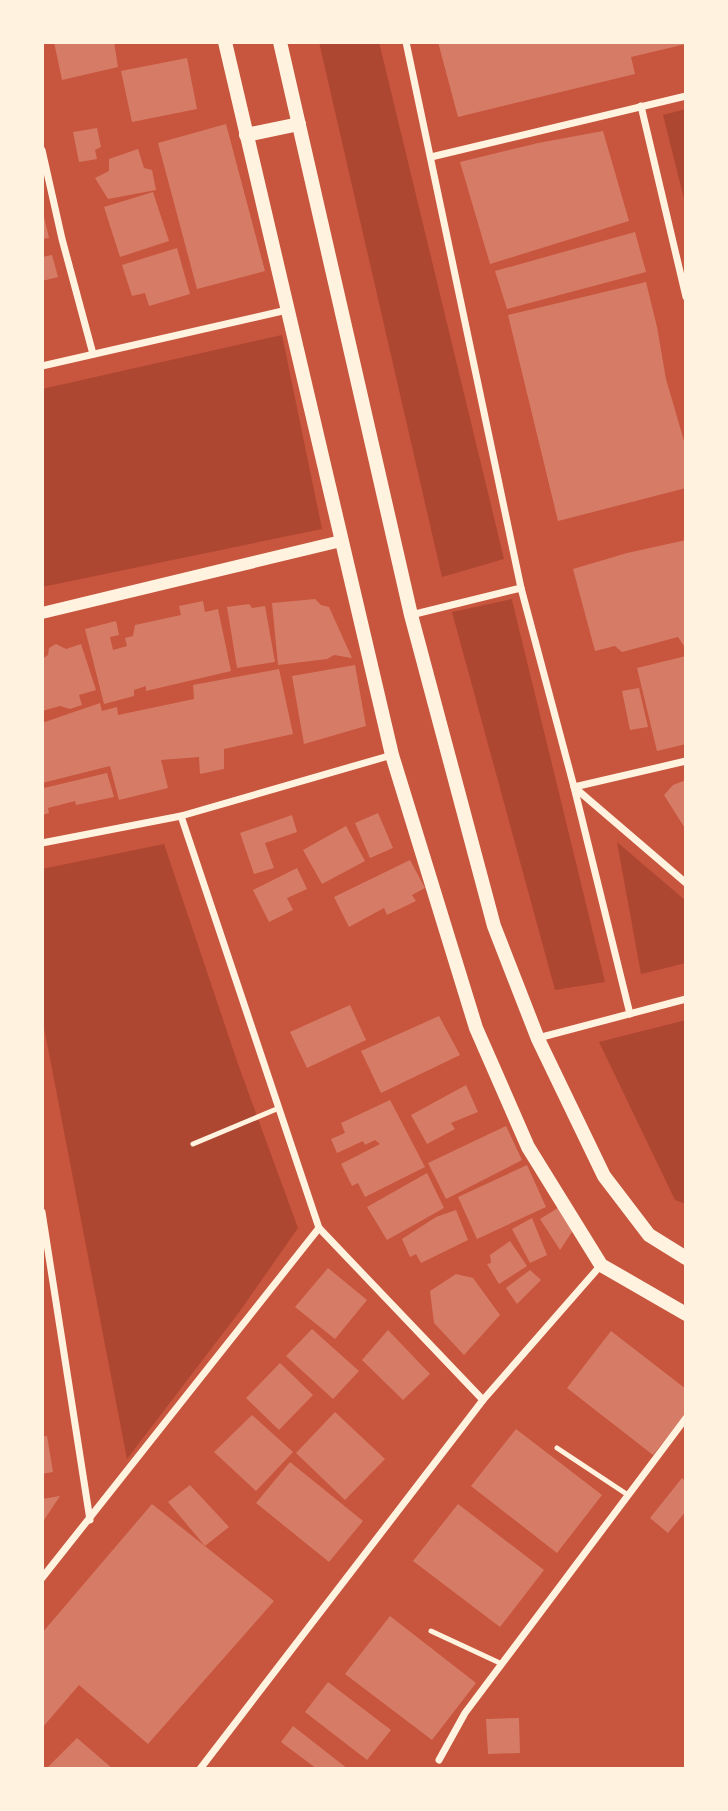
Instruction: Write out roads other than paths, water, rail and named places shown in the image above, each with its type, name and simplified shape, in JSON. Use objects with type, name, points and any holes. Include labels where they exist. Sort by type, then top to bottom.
[{"type":"main road","points":[[225,42],[392,755],[476,1028],[528,1147],[600,1265],[686,1314]]},
{"type":"main road","points":[[280,42],[411,615],[494,926],[538,1038],[604,1176],[649,1235],[686,1258]]},
{"type":"main road","points":[[246,135],[299,124]]},
{"type":"street","points":[[406,42],[521,588],[630,1014]]},
{"type":"street","points":[[431,157],[686,96]]},
{"type":"street","points":[[642,106],[686,297]]},
{"type":"street","points":[[42,150],[62,239],[93,354]]},
{"type":"street","points":[[42,366],[287,309]]},
{"type":"street","points":[[42,613],[341,541]]},
{"type":"street","points":[[411,615],[521,588]]},
{"type":"street","points":[[42,843],[181,816],[392,755]]},
{"type":"street","points":[[574,787],[686,761]]},
{"type":"street","points":[[574,787],[686,883]]},
{"type":"street","points":[[181,816],[319,1228],[483,1400]]},
{"type":"street","points":[[538,1038],[686,999]]},
{"type":"street","points":[[42,1212],[90,1520]]},
{"type":"street","points":[[42,1578],[319,1228]]},
{"type":"street","points":[[200,1769],[483,1400],[600,1265]]},
{"type":"street","points":[[439,1760],[465,1713],[686,1418]]},
{"type":"lane","points":[[193,1144],[279,1108]]},
{"type":"lane","points":[[557,1448],[628,1495]]},
{"type":"lane","points":[[431,1631],[502,1664]]}]
